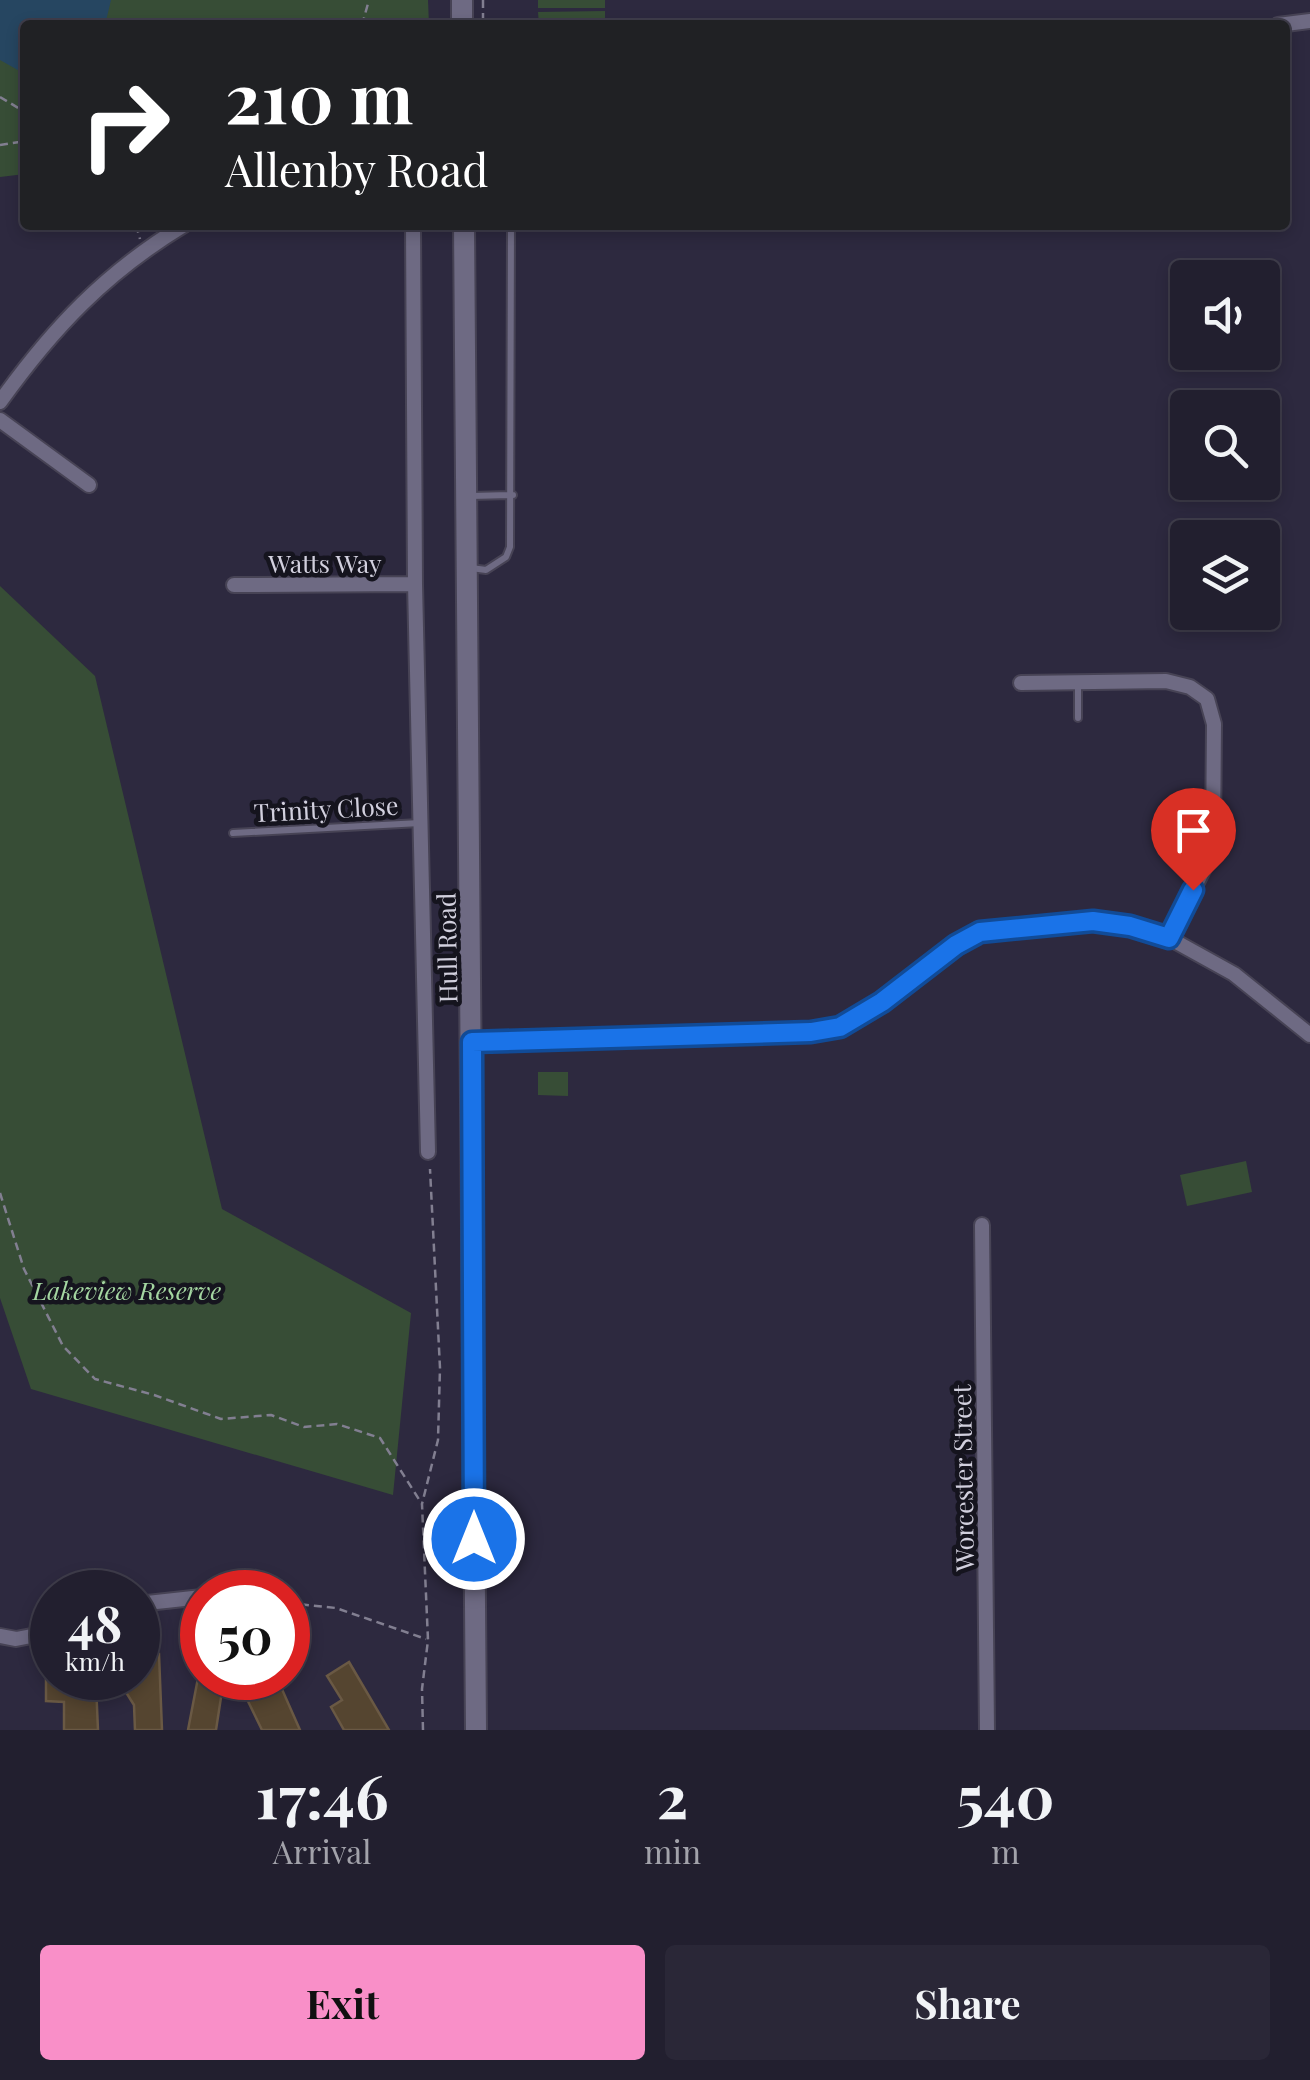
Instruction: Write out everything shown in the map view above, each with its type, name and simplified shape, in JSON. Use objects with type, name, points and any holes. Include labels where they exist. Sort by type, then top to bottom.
[{"type":"main road","name":"Hull Road","points":[[464,230],[476,1730]]},
{"type":"street","points":[[0,402],[59,325],[99,285],[176,230]]},
{"type":"street","name":"Hull Road","points":[[413,230],[415,584],[428,1152]]},
{"type":"street","points":[[0,420],[90,485]]},
{"type":"street","name":"Watts Way","points":[[234,585],[415,584]]},
{"type":"street","points":[[1021,682],[1166,682],[1190,687],[1207,699],[1214,724],[1213,841],[1205,866],[1169,938]]},
{"type":"street","points":[[472,1042],[811,1032],[840,1027],[980,932],[1093,921],[1130,926],[1169,938],[1234,974],[1310,1036]]},
{"type":"street","name":"Worcester Street","points":[[982,1226],[987,1730]]},
{"type":"street","points":[[0,1636],[30,1636]]},
{"type":"lane","points":[[465,567],[486,570],[506,557],[510,547],[511,230]]},
{"type":"lane","points":[[465,496],[513,495]]},
{"type":"lane","points":[[1078,682],[1078,718]]},
{"type":"lane","name":"Trinity Close","points":[[233,833],[422,824]]},
{"type":"path","points":[[422,1730],[428,1640],[422,1504],[438,1440],[440,1368],[428,1152]]},
{"type":"path","points":[[0,1193],[24,1269],[63,1346],[95,1379],[154,1394],[222,1420],[271,1415],[304,1427],[337,1424],[380,1438],[422,1504]]},
{"type":"path","points":[[310,1605],[336,1608],[428,1640]]},
{"type":"green space","points":[[0,0],[428,0],[429,20],[20,20],[20,175],[0,177]]},
{"type":"green space","points":[[538,0],[605,0],[605,8],[538,8]]},
{"type":"green space","points":[[605,11],[605,20],[539,20],[538,12]]},
{"type":"green space","name":"Lakeview Reserve","points":[[0,586],[95,676],[222,1209],[411,1313],[393,1495],[31,1389],[0,1298]]},
{"type":"green space","points":[[538,1072],[568,1072],[568,1096],[538,1095]]},
{"type":"green space","points":[[1246,1161],[1252,1192],[1187,1206],[1180,1175]]},
{"type":"water","points":[[0,0],[111,0],[106,20],[20,20],[20,71],[0,60]]},
{"type":"building","points":[[349,1662],[389,1730],[344,1730],[331,1707],[342,1700],[327,1676]]},
{"type":"building","points":[[160,1679],[162,1730],[135,1730],[131,1700],[160,1700]]},
{"type":"building","points":[[97,1700],[98,1730],[64,1730],[64,1702],[46,1701]]},
{"type":"building","points":[[194,1700],[221,1700],[216,1730],[188,1730]]},
{"type":"building","points":[[247,1700],[287,1700],[300,1730],[262,1730]]},
{"type":"route","points":[[474,1539],[472,1042],[811,1032],[840,1027],[980,932],[1093,921],[1130,926],[1169,938],[1193,890]]}]
